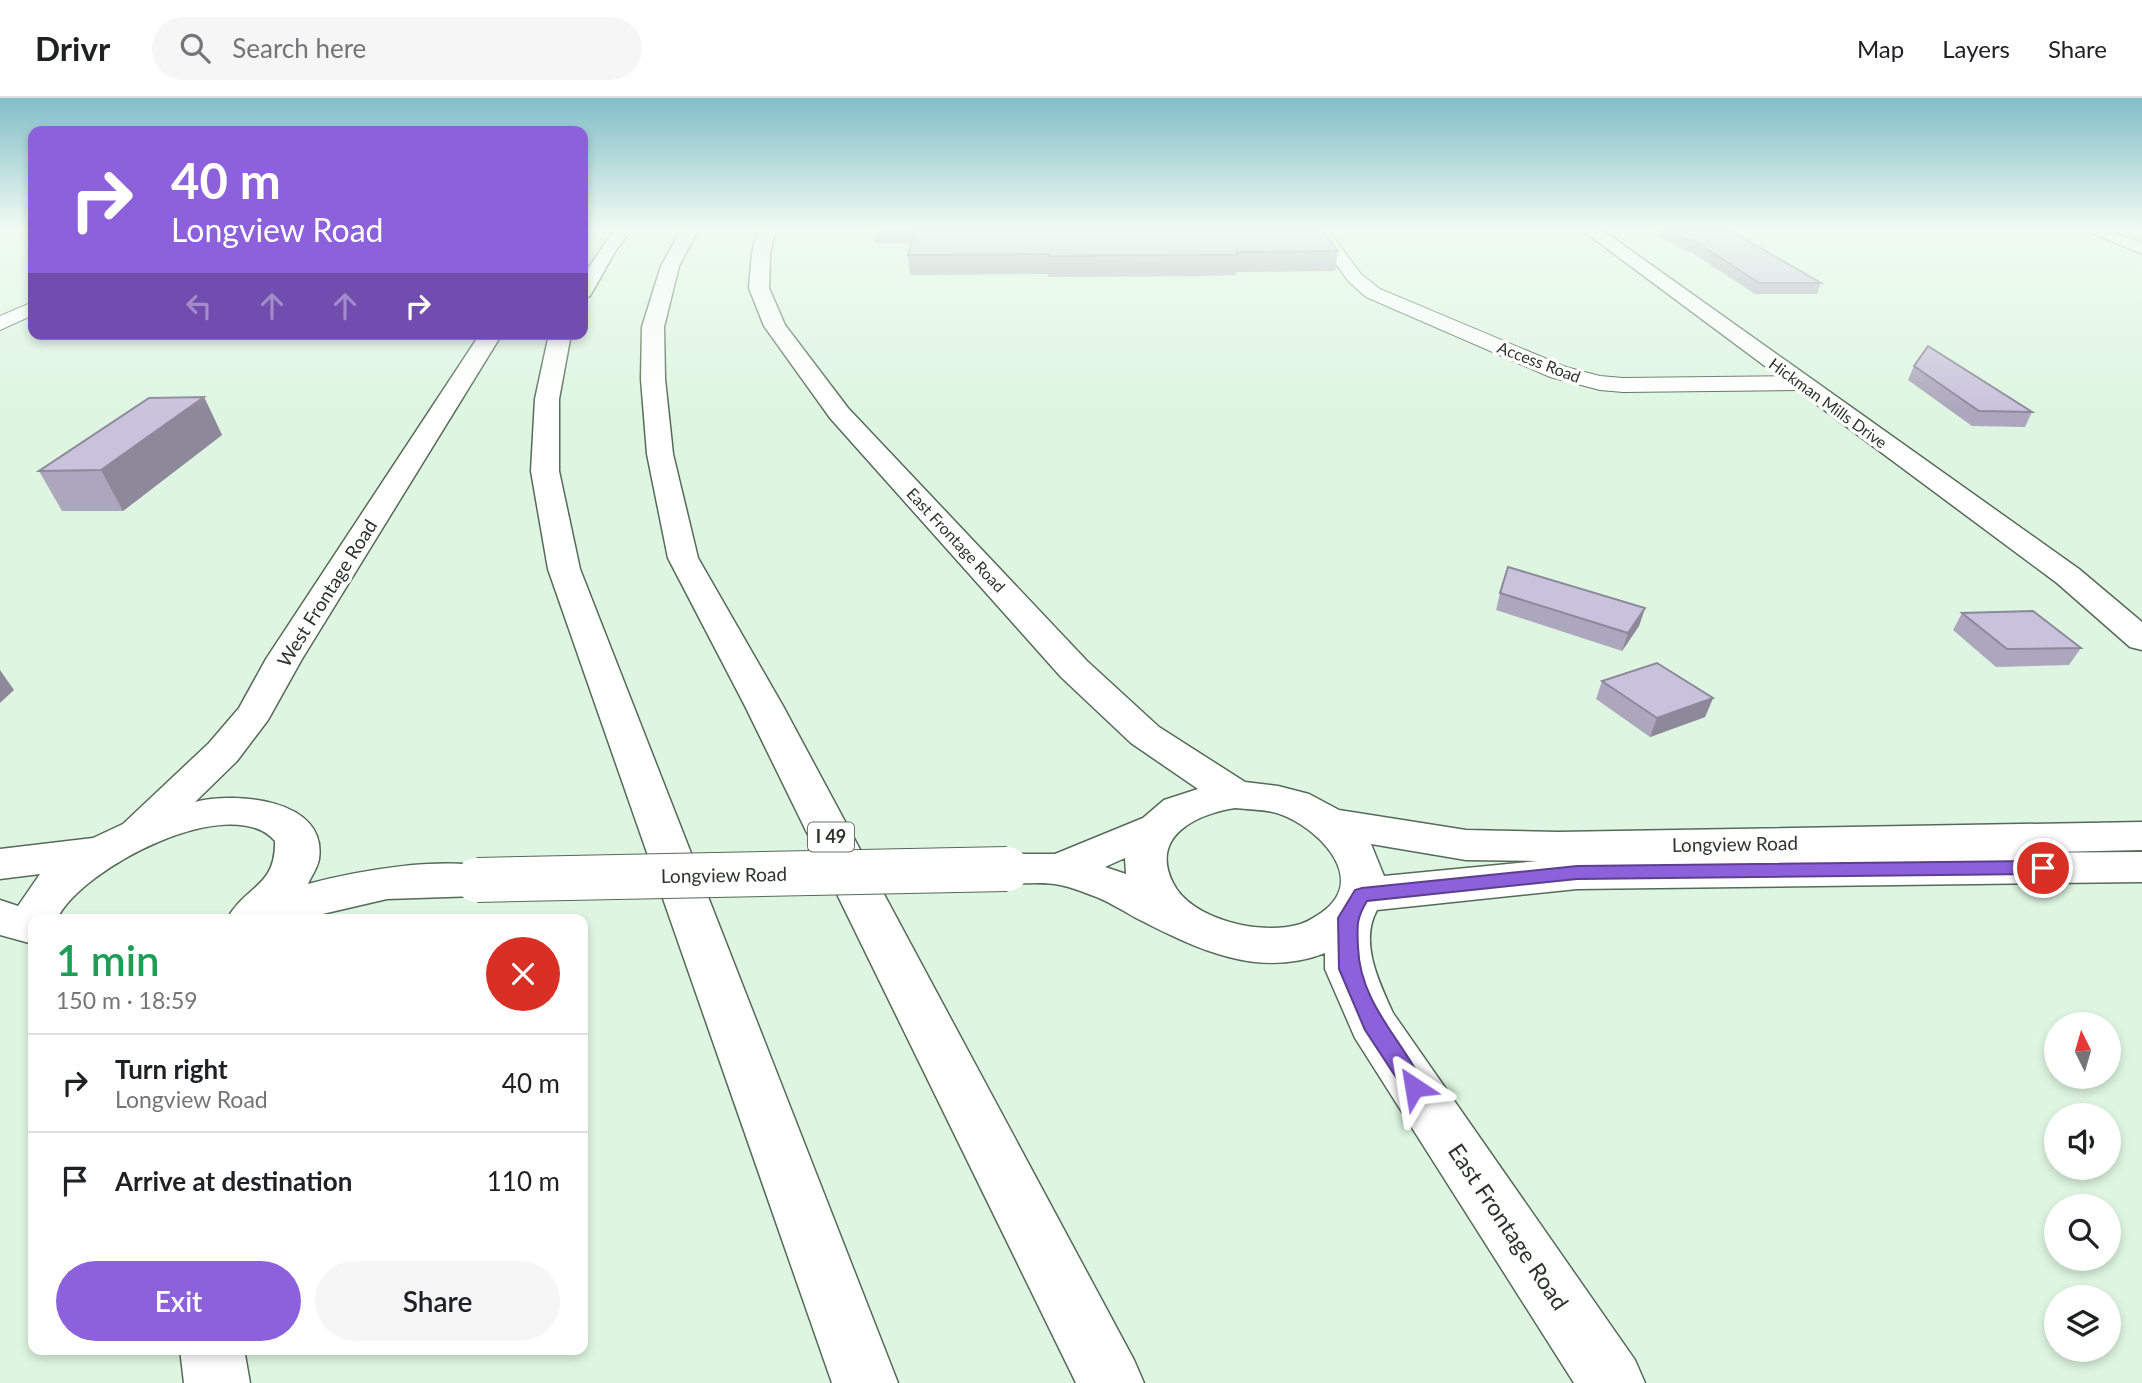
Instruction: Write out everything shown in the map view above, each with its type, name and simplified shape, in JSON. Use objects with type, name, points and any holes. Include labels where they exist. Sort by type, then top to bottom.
[{"type":"main road","name":"I 49","points":[[663,290],[653,327],[653,379],[660,454],[683,558],[764,706],[1111,1383]]},
{"type":"main road","name":"East Frontage Road","points":[[760,290],[775,326],[839,413],[1074,669],[1145,735],[1235,795]]},
{"type":"main road","name":"Hickman Mills Drive","points":[[1672,290],[2068,576],[2142,640]]},
{"type":"main road","name":"West Frontage Road","points":[[139,832],[223,752],[255,712],[284,659],[487,340]]},
{"type":"main road","points":[[559,340],[547,399],[545,471],[564,569],[865,1383]]},
{"type":"main road","name":"Hickman Mills Drive","points":[[2068,576],[2142,616]]},
{"type":"main road","points":[[1235,795],[1269,797],[1302,807],[1330,823],[1352,844],[1363,869],[1354,906],[1322,935],[1287,945],[1250,946],[1212,937],[1181,920],[1158,898],[1146,874],[1146,850],[1157,828],[1177,811],[1195,803],[1235,795]]},
{"type":"main road","points":[[35,914],[67,875],[100,852],[139,832],[180,819],[219,812],[254,813],[280,822],[296,838],[297,860],[284,887],[256,914]]},
{"type":"main road","name":"Longview Road","points":[[1330,823],[1466,845],[1558,847],[2142,836]]},
{"type":"main road","name":"Longview Road","points":[[1060,869],[1157,828]]},
{"type":"main road","points":[[0,864],[100,852]]},
{"type":"main road","name":"Longview Road","points":[[297,860],[339,868],[387,883]]},
{"type":"main road","name":"Longview Road","points":[[1354,906],[1577,873],[2142,867]]},
{"type":"main road","name":"Longview Road","points":[[263,914],[324,896],[387,883],[1060,869],[1111,885],[1181,920]]},
{"type":"main road","name":"East Frontage Road","points":[[1354,906],[1349,969],[1373,1024],[1612,1383]]},
{"type":"main road","points":[[213,1355],[217,1383]]},
{"type":"street","name":"Access Road","points":[[1369,290],[1558,372],[1600,383],[1800,383]]},
{"type":"street","points":[[0,324],[28,310]]},
{"type":"building","points":[[1928,346],[2032,412],[1979,411],[1914,366]]},
{"type":"building","points":[[204,397],[101,470],[39,471],[149,398]]},
{"type":"building","points":[[1508,567],[1645,608],[1628,633],[1500,593]]},
{"type":"building","points":[[2033,611],[2081,648],[2007,649],[1962,613]]},
{"type":"building","points":[[1657,663],[1713,698],[1657,718],[1602,681]]},
{"type":"route","points":[[1414,1087],[1373,1024],[1349,969],[1347,918],[1362,895],[1494,879],[1577,873],[2043,868]]}]
